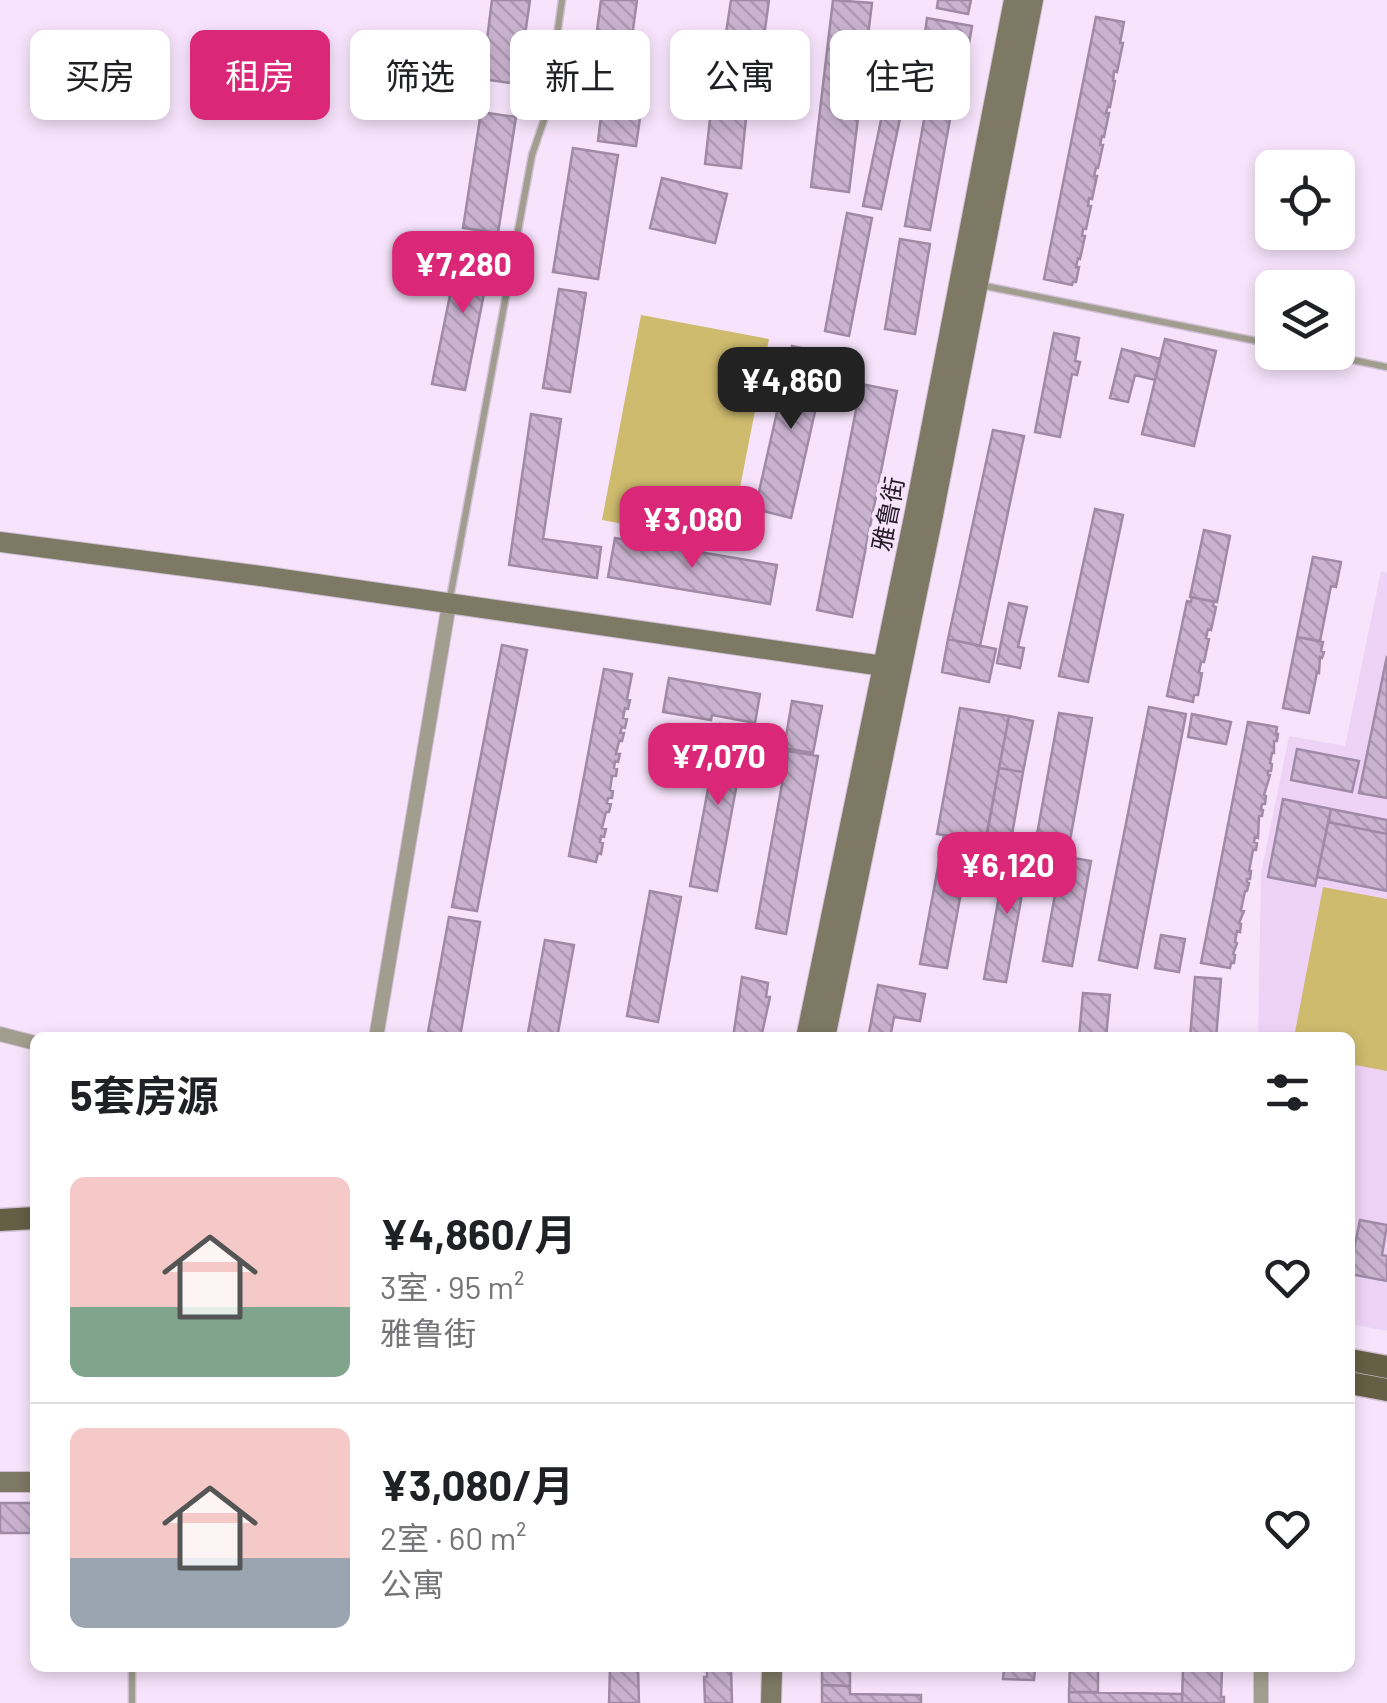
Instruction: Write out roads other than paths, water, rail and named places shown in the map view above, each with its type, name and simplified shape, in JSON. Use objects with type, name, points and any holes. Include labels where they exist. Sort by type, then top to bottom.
[{"type":"main road","name":"雅鲁街","points":[[807,1032],[1014,0]]},
{"type":"main road","name":"雅鲁街","points":[[826,1032],[932,520],[1033,0]]},
{"type":"main road","points":[[0,542],[883,666]]},
{"type":"main road","points":[[0,1220],[30,1218]]},
{"type":"main road","points":[[1355,1361],[1387,1368]]},
{"type":"main road","points":[[1355,1384],[1387,1390]]},
{"type":"main road","points":[[0,1482],[30,1482]]},
{"type":"main road","points":[[771,1703],[772,1672]]},
{"type":"street","points":[[377,1032],[449,604]]},
{"type":"street","points":[[0,1034],[30,1042]]},
{"type":"street","points":[[1260,1703],[1261,1672]]},
{"type":"lane","points":[[449,604],[532,155],[546,114],[562,0]]},
{"type":"lane","points":[[978,285],[1255,341]]},
{"type":"lane","points":[[1355,361],[1387,368]]},
{"type":"lane","points":[[132,1672],[132,1703]]}]
